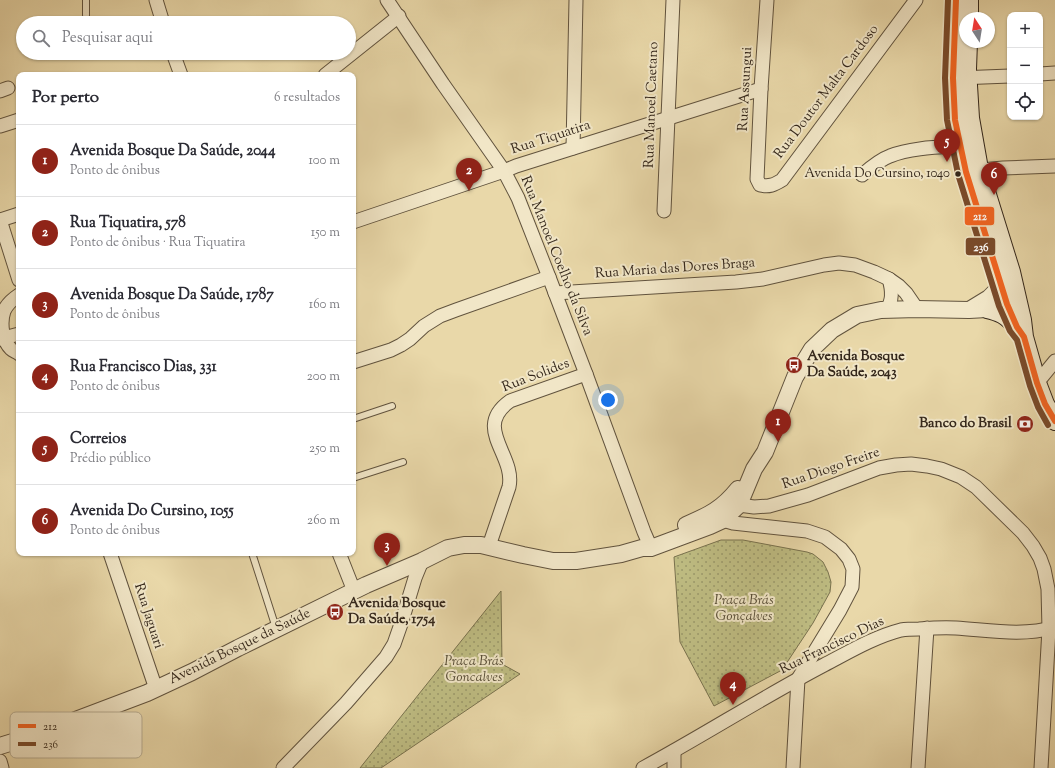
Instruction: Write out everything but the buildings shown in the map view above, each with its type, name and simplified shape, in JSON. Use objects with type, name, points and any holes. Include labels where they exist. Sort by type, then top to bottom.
[{"type":"main road","points":[[956,0],[960,78]]},
{"type":"main road","points":[[969,12],[970,0]]},
{"type":"main road","points":[[967,48],[960,78],[955,120],[968,145],[972,171],[1012,299],[1022,320],[1020,332]]},
{"type":"main road","points":[[978,309],[996,311],[1006,316],[1020,332],[1045,404],[1055,421]]},
{"type":"street","points":[[156,0],[161,16]]},
{"type":"street","name":"Rua Manoel Coelho da Silva","points":[[387,0],[443,84],[504,171],[518,198],[586,374],[644,532],[647,546]]},
{"type":"street","points":[[573,148],[576,0]]},
{"type":"street","name":"Rua Manoel Caetano","points":[[664,211],[673,0]]},
{"type":"street","name":"Rua Assungui","points":[[757,179],[767,0]]},
{"type":"street","name":"Rua Doutor Malta Cardoso","points":[[757,179],[760,185],[765,186],[773,185],[782,180],[916,0]]},
{"type":"street","points":[[356,50],[399,16]]},
{"type":"street","points":[[176,60],[180,72]]},
{"type":"street","points":[[329,72],[344,60]]},
{"type":"street","points":[[1043,74],[1055,73]]},
{"type":"street","points":[[960,78],[1007,76]]},
{"type":"street","name":"Rua Tiquatira","points":[[356,221],[516,166],[761,89]]},
{"type":"street","points":[[0,126],[16,121]]},
{"type":"street","points":[[862,175],[889,156],[902,152],[968,145]]},
{"type":"street","points":[[972,171],[1055,166]]},
{"type":"street","points":[[16,215],[0,220],[4,245],[16,273]]},
{"type":"street","name":"Rua Maria das Dores Braga","points":[[555,293],[736,282],[763,279],[824,265],[855,264],[889,279],[899,286],[917,309]]},
{"type":"street","points":[[356,361],[391,350],[401,345],[424,326],[440,316],[549,278]]},
{"type":"street","points":[[886,310],[890,304],[892,294],[889,279]]},
{"type":"street","points":[[978,309],[1006,279]]},
{"type":"street","points":[[16,297],[4,311],[1,325],[2,339],[16,352]]},
{"type":"street","name":"Avenida Bosque da Saúde","points":[[720,512],[754,469],[765,452],[795,377],[812,349],[832,330],[857,316],[881,310],[978,309],[1001,307],[1012,299]]},
{"type":"street","points":[[2,339],[16,335]]},
{"type":"street","points":[[1037,383],[1055,361]]},
{"type":"street","name":"Rua Solides","points":[[489,546],[511,479],[495,431],[495,419],[497,413],[510,401],[586,374]]},
{"type":"street","name":"Rua Diogo Freire","points":[[739,505],[761,507],[778,504],[808,495],[879,468],[896,465],[912,464],[941,469],[961,477],[976,487],[1023,533],[1033,546],[1044,569],[1048,589],[1052,628],[1040,768]]},
{"type":"street","name":"Avenida Bosque da Saúde","points":[[93,712],[154,685],[192,672],[354,591],[448,548],[464,545],[481,545],[523,556],[552,561],[576,561],[621,554],[647,546],[720,512],[739,505],[754,469]]},
{"type":"street","points":[[772,527],[770,517],[771,513],[778,504]]},
{"type":"street","points":[[720,512],[733,523],[807,531],[825,537],[841,549],[849,559],[853,569],[852,586],[840,610],[798,679],[794,768]]},
{"type":"street","name":"Rua Jaguari","points":[[111,556],[154,685]]},
{"type":"street","points":[[340,556],[354,591]]},
{"type":"street","points":[[283,768],[346,703],[386,656],[394,644],[422,561]]},
{"type":"street","points":[[918,768],[927,628]]},
{"type":"street","name":"Rua Francisco Dias","points":[[642,768],[798,679],[888,634],[903,630],[927,628],[1031,632],[1052,628]]},
{"type":"street","name":"Avenida Bosque da Saúde","points":[[0,746],[10,743]]},
{"type":"street","points":[[674,751],[674,768]]},
{"type":"street","points":[[0,761],[2,768]]},
{"type":"lane","points":[[86,0],[86,15]]},
{"type":"lane","points":[[356,418],[392,406]]},
{"type":"lane","points":[[356,477],[403,462]]},
{"type":"lane","points":[[253,556],[277,629]]},
{"type":"green space","name":"Praça Brás Gonçalves","points":[[721,540],[743,540],[813,554],[823,562],[831,582],[830,592],[813,623],[782,670],[714,706],[680,642],[674,557]]},
{"type":"green space","name":"Praça Brás Goncalves","points":[[501,591],[502,664],[520,674],[381,768],[360,768]]},
{"type":"transit line","name":"236","points":[[948,0],[945,78],[947,120],[958,174],[999,306],[1010,331],[1017,340],[1030,386],[1038,407],[1048,425]]},
{"type":"transit line","name":"212","points":[[956,0],[953,78],[955,120],[966,172],[1007,304],[1017,327],[1024,337],[1037,383],[1045,404],[1055,421]]},
{"type":"place","name":"Correios","points":[[947,162]]},
{"type":"place","name":"Avenida Do Cursino, 1040","points":[[958,174]]},
{"type":"place","name":"Rua Tiquatira, 578","points":[[469,191]]},
{"type":"place","name":"Avenida Do Cursino, 1055","points":[[994,195]]},
{"type":"place","name":"Avenida Bosque Da Saúde, 2043","points":[[794,365]]},
{"type":"place","name":"Banco do Brasil","points":[[1025,424]]},
{"type":"place","name":"Avenida Bosque Da Saúde, 2044","points":[[778,442]]},
{"type":"place","name":"Avenida Bosque Da Saúde, 1787","points":[[387,566]]},
{"type":"place","name":"Avenida Bosque Da Saúde, 1754","points":[[335,612]]},
{"type":"place","name":"Rua Francisco Dias, 331","points":[[733,705]]}]
